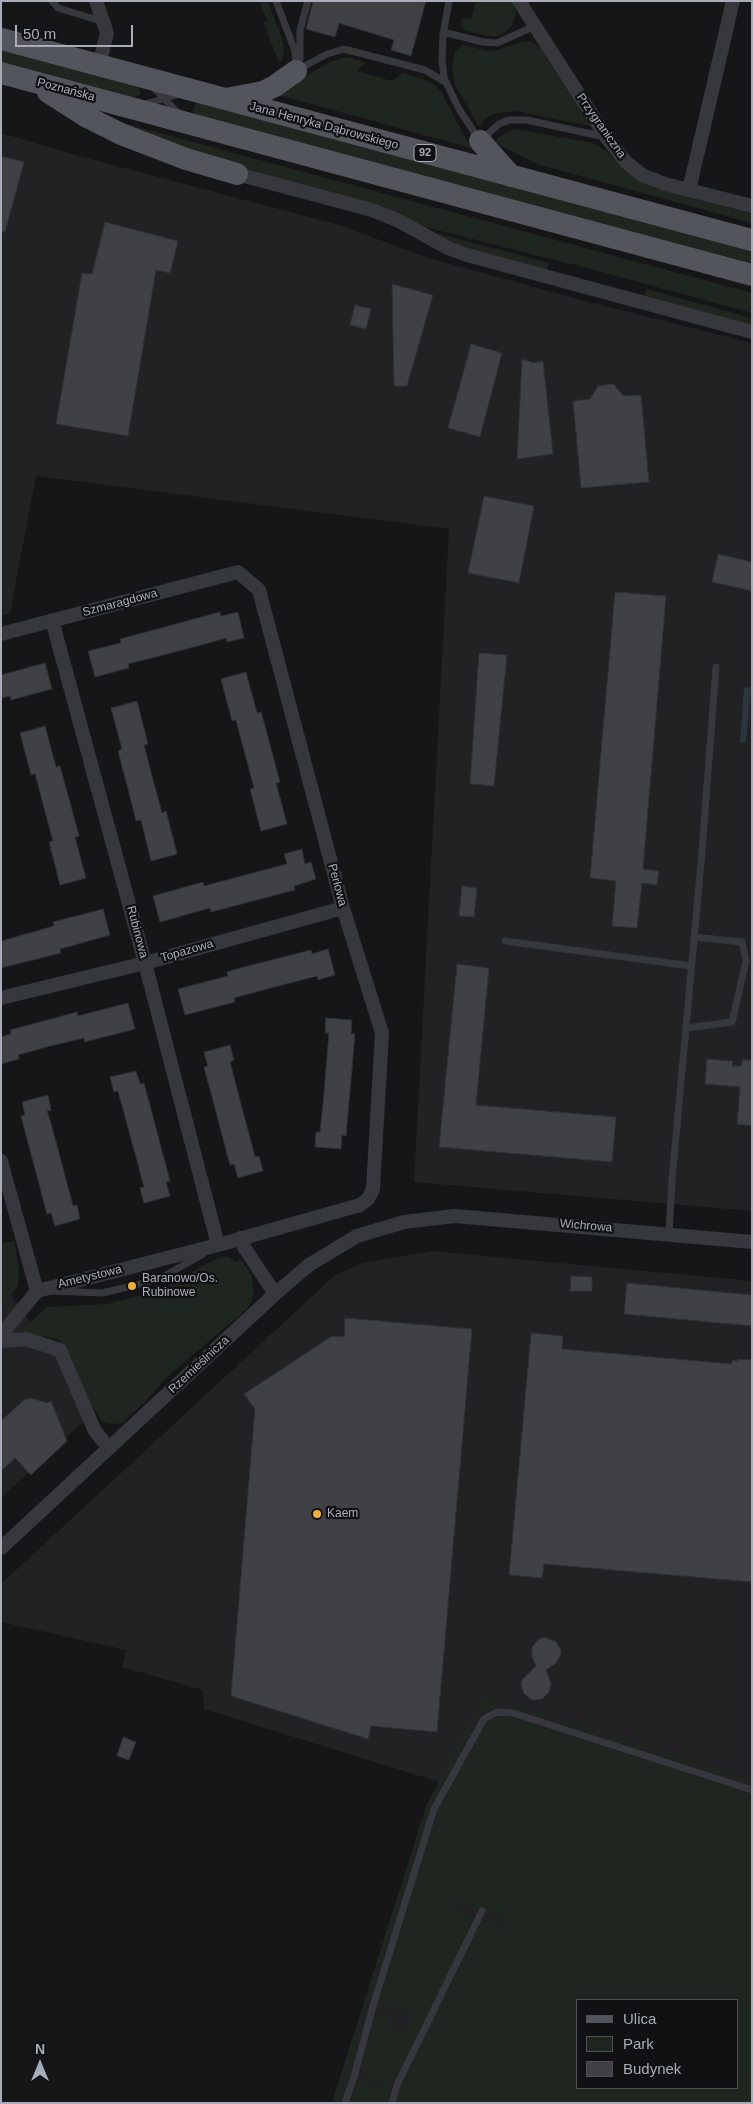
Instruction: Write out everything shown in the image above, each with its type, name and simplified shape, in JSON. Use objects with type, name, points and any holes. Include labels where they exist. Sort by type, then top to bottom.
[{"type":"main road","name":"92","points":[[1,39],[99,65]]},
{"type":"main road","name":"Jana Henryka Dąbrowskiego","points":[[99,65],[752,240]]},
{"type":"main road","points":[[209,95],[241,97],[263,92],[275,86],[296,70]]},
{"type":"main road","name":"Poznańska","points":[[1,73],[130,107]]},
{"type":"main road","points":[[28,80],[87,117],[112,130],[186,159],[237,174]]},
{"type":"main road","points":[[130,107],[752,275]]},
{"type":"main road","points":[[480,141],[511,176]]},
{"type":"street","points":[[96,1],[107,33],[99,65]]},
{"type":"street","name":"Przygraniczna","points":[[520,1],[606,137],[626,162],[642,175],[665,184],[752,206]]},
{"type":"street","points":[[688,190],[734,1]]},
{"type":"street","points":[[237,174],[372,210],[399,221],[448,248],[466,255],[752,332]]},
{"type":"street","name":"Szmaragdowa","points":[[1,634],[238,572]]},
{"type":"street","name":"Perłowa","points":[[238,572],[259,590],[343,908],[382,1033],[372,1190],[368,1199],[360,1205]]},
{"type":"street","name":"Rubinowa","points":[[52,620],[145,963],[218,1245]]},
{"type":"street","name":"Topazowa","points":[[1,998],[145,963],[343,908]]},
{"type":"street","points":[[1,1162],[37,1291],[1,1335]]},
{"type":"street","name":"Ametystowa","points":[[37,1291],[218,1245],[360,1205]]},
{"type":"street","name":"Wichrowa","points":[[420,1219],[438,1216],[476,1217],[752,1242]]},
{"type":"street","name":"Rzemieślnicza","points":[[1,1548],[275,1294],[309,1265],[357,1236],[385,1226],[420,1219]]},
{"type":"street","points":[[241,1238],[244,1247],[275,1294]]},
{"type":"street","points":[[1,1341],[26,1339],[60,1350],[95,1431],[109,1448]]},
{"type":"lane","points":[[52,1],[58,8],[102,22]]},
{"type":"lane","points":[[276,1],[295,51],[296,70]]},
{"type":"lane","points":[[296,70],[300,60],[300,30],[308,1]]},
{"type":"lane","points":[[449,1],[443,32],[442,64],[446,82],[459,109],[480,141],[499,124],[509,120],[527,120],[606,137]]},
{"type":"lane","points":[[443,32],[483,42],[496,43],[535,26]]},
{"type":"lane","points":[[296,70],[327,54],[344,49],[425,70],[446,82]]},
{"type":"lane","points":[[140,76],[190,124]]},
{"type":"lane","points":[[130,107],[189,92],[209,95]]},
{"type":"lane","points":[[669,1234],[716,667]]},
{"type":"lane","points":[[686,1028],[732,1022],[746,961],[742,942],[694,937]]},
{"type":"lane","points":[[505,941],[691,966]]},
{"type":"lane","points":[[345,2103],[434,1809],[484,1719],[496,1712],[513,1713],[752,1790]]},
{"type":"lane","points":[[392,2103],[397,2085],[482,1911]]},
{"type":"shaded area","points":[[1,133],[79,156],[339,225],[432,259],[592,303],[752,343],[752,1211],[414,1182],[449,529],[36,476],[10,613],[1,616]]},
{"type":"shaded area","points":[[744,688],[751,688],[746,742],[740,743]]},
{"type":"shaded area","points":[[431,1251],[752,1281],[752,2103],[332,2103],[426,1807],[439,1782],[204,1709],[203,1690],[122,1667],[126,1650],[1,1622],[1,1584],[334,1276],[362,1263]]},
{"type":"shaded area","points":[[1,1266],[8,1290],[94,1412],[1,1498]]},
{"type":"green space","points":[[259,1],[267,1],[282,38],[284,52],[282,61],[278,60],[263,22],[267,20]]},
{"type":"green space","points":[[476,1],[512,1],[516,14],[513,23],[507,31],[498,36],[486,36],[465,30],[461,25],[462,18],[471,20]]},
{"type":"green space","points":[[525,41],[532,42],[541,48],[590,126],[515,111],[492,114],[479,127],[455,85],[452,65],[455,51],[462,45],[488,51],[498,50]]},
{"type":"green space","points":[[1,47],[138,86],[141,94],[133,98],[1,63]]},
{"type":"green space","points":[[341,58],[351,58],[366,63],[357,71],[392,81],[403,73],[435,85],[441,92],[471,148],[275,94],[330,62]]},
{"type":"green space","points":[[196,102],[752,251],[752,265],[195,115],[193,111]]},
{"type":"green space","points":[[93,115],[752,293],[752,313],[591,269],[413,224],[237,170]]},
{"type":"green space","points":[[515,129],[593,143],[608,152],[623,169],[655,188],[752,214],[752,223],[537,164],[495,143],[498,137]]},
{"type":"green space","points":[[425,230],[549,263],[547,271],[460,247]]},
{"type":"green space","points":[[646,289],[752,318],[752,326],[644,297]]},
{"type":"green space","points":[[14,1241],[19,1269],[18,1286],[1,1307],[1,1243]]},
{"type":"green space","points":[[228,1257],[236,1262],[239,1259],[243,1262],[251,1275],[254,1292],[252,1301],[247,1309],[168,1376],[144,1403],[122,1423],[102,1422],[88,1399],[68,1352],[59,1340],[21,1331],[47,1307],[107,1304],[161,1290],[208,1263],[219,1258]]},
{"type":"green space","points":[[484,1696],[752,1781],[752,1785],[511,1708],[501,1706],[483,1711],[477,1718],[427,1817],[368,2004],[348,2077],[339,2103],[332,2103],[426,1807]]},
{"type":"green space","points":[[502,1717],[510,1718],[752,1794],[752,2103],[394,2103],[400,2085],[480,1925],[487,1921],[498,1922],[500,1925],[497,1934],[499,1935],[504,1917],[456,1902],[454,1908],[464,1911],[471,1919],[470,1929],[392,2087],[366,2080],[368,2073],[360,2070],[375,2013],[383,2013],[388,2018],[387,2030],[405,2035],[412,2014],[382,2004],[379,2000],[435,1819],[485,1726],[489,1722]]},
{"type":"green space","points":[[358,2080],[391,2090],[387,2103],[350,2103]]},
{"type":"building","points":[[313,1],[426,1],[411,56],[391,50],[394,40],[339,23],[335,37],[306,29]]},
{"type":"building","points":[[1,156],[24,162],[5,232],[1,231]]},
{"type":"building","points":[[105,222],[178,241],[170,273],[156,270],[128,436],[56,424],[82,273],[92,274]]},
{"type":"building","points":[[392,284],[433,295],[407,386],[394,386]]},
{"type":"building","points":[[355,305],[371,309],[366,329],[350,325]]},
{"type":"building","points":[[471,344],[502,353],[480,437],[448,428]]},
{"type":"building","points":[[522,359],[534,363],[543,361],[553,454],[517,459]]},
{"type":"building","points":[[613,384],[624,396],[641,395],[649,482],[581,488],[573,401],[590,399],[598,386]]},
{"type":"building","points":[[484,496],[534,506],[519,583],[468,573]]},
{"type":"building","points":[[718,554],[752,562],[752,591],[712,582]]},
{"type":"building","points":[[615,592],[666,596],[643,869],[659,871],[657,885],[642,883],[637,928],[612,926],[616,881],[590,878]]},
{"type":"building","points":[[220,612],[221,616],[238,612],[244,638],[227,642],[226,638],[128,664],[129,668],[95,677],[88,651],[121,643],[120,639]]},
{"type":"building","points":[[479,653],[507,655],[494,786],[470,784]]},
{"type":"building","points":[[45,663],[52,689],[11,700],[10,696],[1,698],[1,675]]},
{"type":"building","points":[[246,672],[257,713],[261,712],[265,726],[280,782],[276,783],[287,824],[261,831],[250,789],[254,788],[236,720],[232,721],[221,679]]},
{"type":"building","points":[[137,701],[148,744],[144,745],[151,772],[162,813],[166,811],[177,854],[151,861],[141,820],[136,821],[118,751],[122,749],[111,708]]},
{"type":"building","points":[[45,726],[56,767],[60,766],[68,795],[79,836],[75,837],[86,878],[60,885],[49,842],[53,841],[35,774],[31,775],[20,733]]},
{"type":"building","points":[[302,849],[305,864],[311,862],[316,879],[294,886],[295,890],[211,912],[210,908],[160,922],[153,896],[203,882],[204,886],[287,864],[284,854]]},
{"type":"building","points":[[462,886],[477,888],[474,917],[459,916]]},
{"type":"building","points":[[103,909],[110,935],[60,949],[61,953],[1,968],[1,941],[54,926],[53,922]]},
{"type":"building","points":[[328,949],[335,975],[318,980],[317,976],[267,989],[234,998],[235,1002],[185,1015],[178,989],[228,976],[227,972],[244,967],[311,950],[312,954]]},
{"type":"building","points":[[457,964],[489,968],[476,1105],[616,1117],[612,1162],[439,1147]]},
{"type":"building","points":[[128,1003],[135,1029],[85,1042],[84,1038],[50,1046],[18,1055],[19,1059],[1,1064],[1,1037],[11,1034],[10,1030],[77,1012],[78,1016]]},
{"type":"building","points":[[326,1018],[352,1020],[351,1034],[355,1034],[346,1136],[342,1135],[341,1149],[315,1147],[316,1132],[320,1132],[323,1104],[329,1033],[325,1033]]},
{"type":"building","points":[[230,1045],[234,1060],[230,1062],[237,1089],[255,1157],[259,1156],[263,1171],[238,1178],[234,1164],[230,1165],[204,1067],[208,1066],[204,1052]]},
{"type":"building","points":[[707,1059],[733,1061],[732,1066],[742,1066],[742,1060],[752,1060],[752,1126],[737,1124],[740,1087],[705,1084]]},
{"type":"building","points":[[136,1071],[140,1084],[144,1083],[170,1181],[166,1182],[170,1196],[144,1203],[140,1188],[144,1187],[133,1146],[118,1091],[114,1092],[110,1077]]},
{"type":"building","points":[[48,1095],[51,1110],[47,1111],[73,1206],[77,1205],[80,1219],[55,1226],[51,1213],[47,1214],[21,1116],[25,1115],[22,1102]]},
{"type":"building","points":[[571,1276],[592,1277],[592,1291],[570,1291]]},
{"type":"building","points":[[627,1283],[752,1295],[752,1326],[624,1314]]},
{"type":"building","points":[[345,1318],[472,1329],[437,1732],[371,1726],[368,1739],[231,1696],[255,1409],[244,1394],[332,1336],[344,1337]]},
{"type":"building","points":[[531,1333],[563,1336],[562,1349],[732,1364],[732,1360],[752,1360],[752,1582],[544,1564],[542,1578],[509,1575]]},
{"type":"building","points":[[31,1398],[47,1403],[51,1401],[67,1441],[31,1475],[15,1458],[1,1471],[1,1421],[24,1400]]},
{"type":"building","points":[[542,1638],[556,1642],[561,1650],[561,1655],[556,1663],[546,1670],[551,1683],[549,1692],[542,1699],[532,1700],[524,1694],[521,1685],[522,1680],[536,1666],[532,1657],[532,1647]]},
{"type":"building","points":[[123,1737],[136,1742],[129,1760],[117,1756]]},
{"type":"place","name":"Baranowo/Os. Rubinowe","points":[[132,1286]]},
{"type":"place","name":"Kaem","points":[[317,1514]]}]
